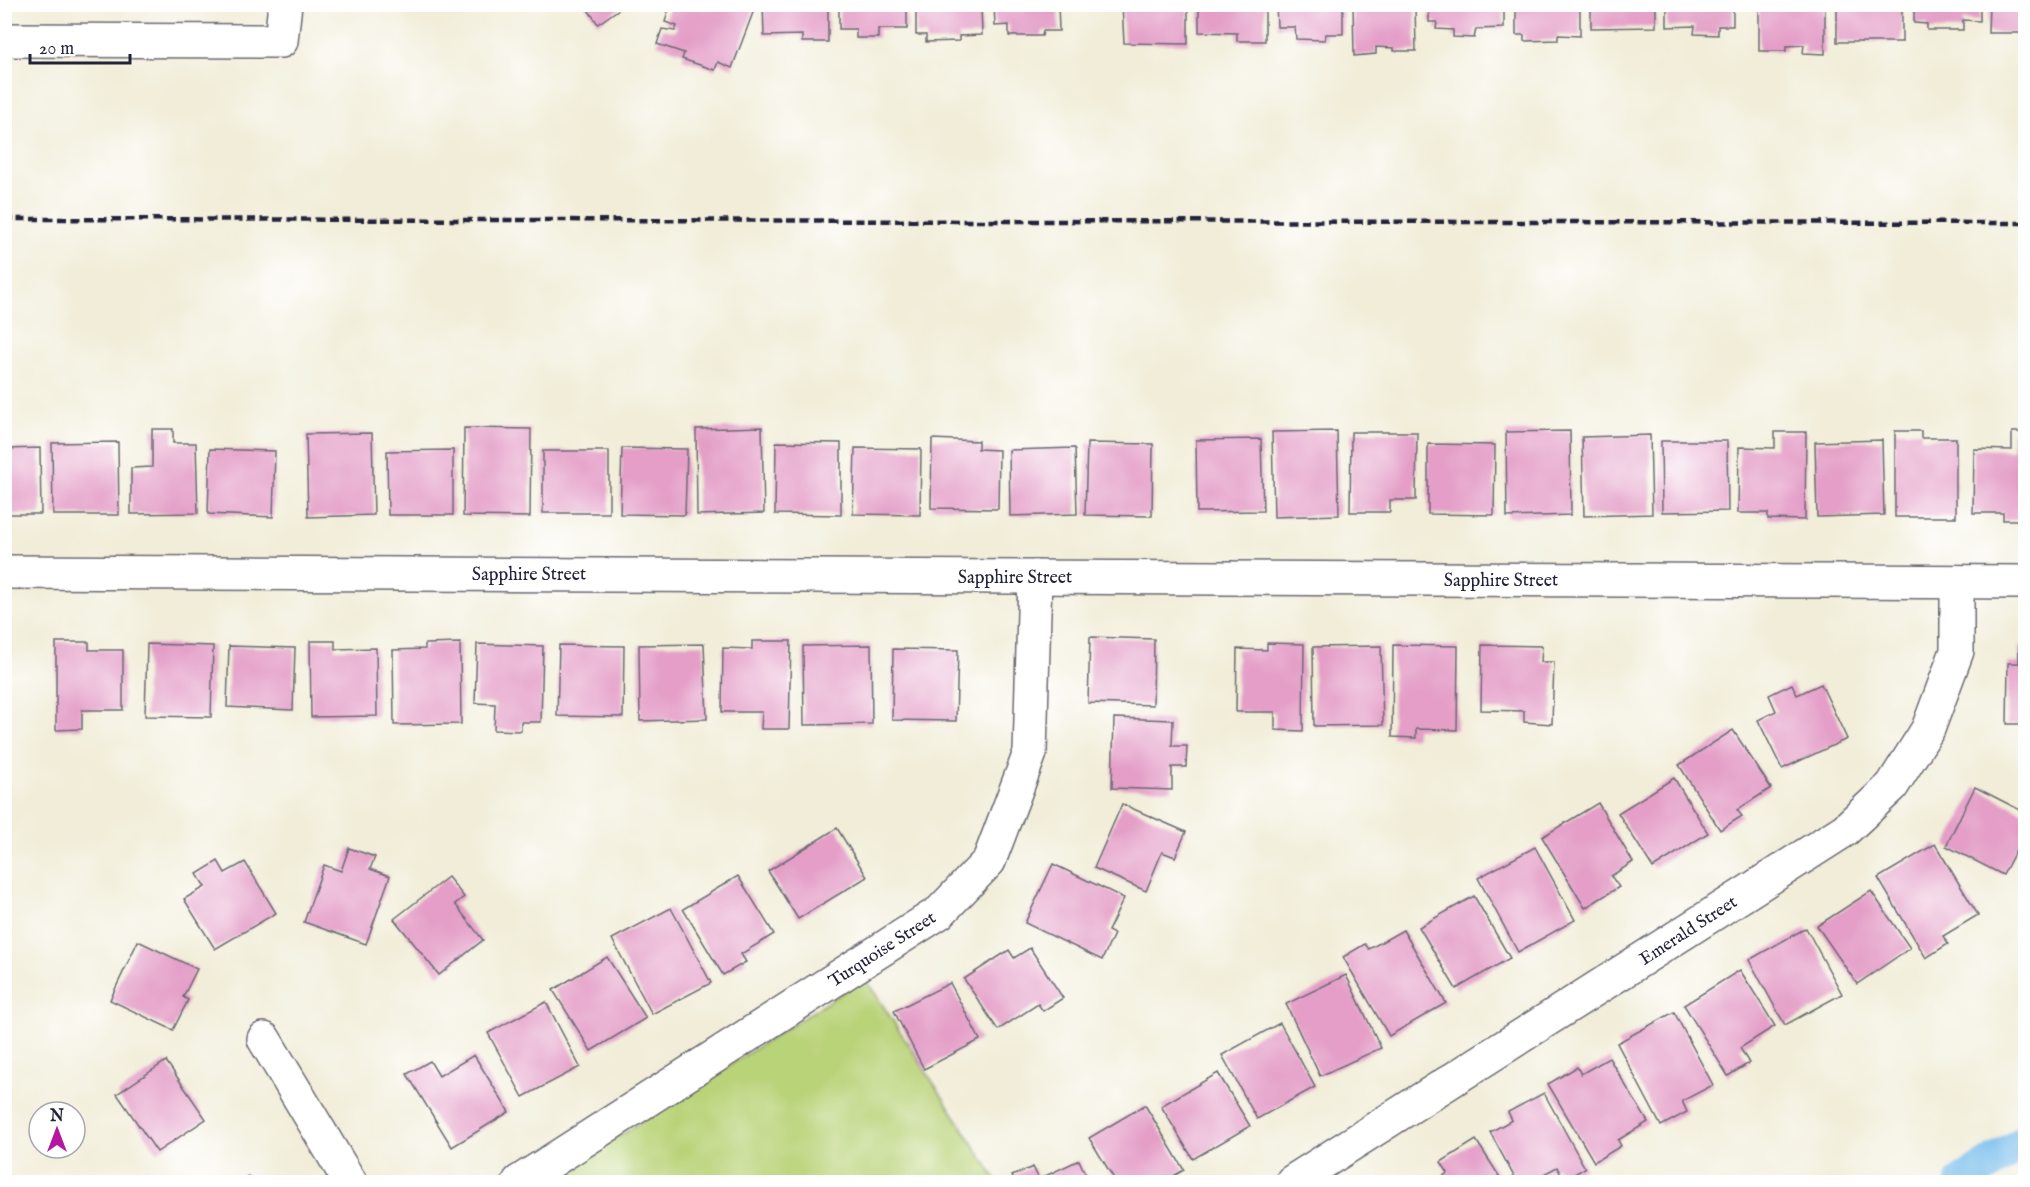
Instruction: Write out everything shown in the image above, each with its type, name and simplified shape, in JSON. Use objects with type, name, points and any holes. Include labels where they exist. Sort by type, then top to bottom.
[{"type":"street","points":[[4,40],[281,41],[285,4]]},
{"type":"street","name":"Sapphire Street","points":[[4,572],[2025,582]]},
{"type":"street","name":"Turquoise Street","points":[[519,1182],[940,912],[990,861],[1030,753],[1035,577]]},
{"type":"street","name":"Emerald Street","points":[[1292,1182],[1845,830],[1892,786],[1928,729],[1957,651],[1957,582]]},
{"type":"street","points":[[264,1039],[350,1182]]},
{"type":"green space","points":[[865,978],[998,1182],[548,1182]]},
{"type":"building","points":[[584,4],[626,4],[598,24]]},
{"type":"building","points":[[670,4],[740,4],[754,10],[732,68],[718,62],[715,70],[682,59],[684,53],[657,44],[662,29],[675,31],[677,26],[665,22]]},
{"type":"building","points":[[763,4],[828,4],[828,42],[802,42],[802,35],[764,36]]},
{"type":"building","points":[[839,4],[907,4],[907,29],[878,29],[878,38],[856,38],[856,29],[839,29]]},
{"type":"building","points":[[916,4],[981,4],[982,35],[959,36],[959,41],[926,42],[926,35],[916,35]]},
{"type":"building","points":[[994,4],[1058,4],[1059,31],[1043,31],[1042,36],[1009,36],[1009,25],[995,26]]},
{"type":"building","points":[[1122,4],[1188,4],[1188,44],[1124,43]]},
{"type":"building","points":[[1199,4],[1265,4],[1265,41],[1237,41],[1237,33],[1199,32]]},
{"type":"building","points":[[1276,4],[1343,4],[1343,34],[1326,34],[1325,40],[1296,39],[1295,27],[1277,27]]},
{"type":"building","points":[[1353,4],[1415,4],[1416,51],[1394,51],[1394,48],[1376,47],[1376,54],[1354,56]]},
{"type":"building","points":[[1436,4],[1504,4],[1504,28],[1476,29],[1474,38],[1453,37],[1453,30],[1436,29],[1437,22],[1429,22],[1429,8],[1436,8]]},
{"type":"building","points":[[1516,4],[1580,4],[1580,36],[1558,35],[1558,40],[1524,41],[1524,35],[1516,35]]},
{"type":"building","points":[[1591,4],[1656,4],[1656,27],[1591,28]]},
{"type":"building","points":[[1667,4],[1733,4],[1733,26],[1718,26],[1718,35],[1694,34],[1695,26],[1667,27]]},
{"type":"building","points":[[1759,4],[1825,4],[1825,54],[1803,53],[1804,45],[1786,46],[1786,51],[1759,51]]},
{"type":"building","points":[[1837,4],[1902,4],[1902,42],[1837,42]]},
{"type":"building","points":[[1914,4],[1980,4],[1980,21],[1963,20],[1963,30],[1927,30],[1927,24],[1914,23]]},
{"type":"building","points":[[1989,4],[2026,4],[2026,33],[1988,33]]},
{"type":"building","points":[[762,427],[764,513],[697,515],[696,429]]},
{"type":"building","points":[[464,428],[531,429],[530,517],[463,516]]},
{"type":"building","points":[[152,429],[173,429],[173,443],[196,443],[198,513],[131,514],[131,468],[152,467]]},
{"type":"building","points":[[1337,431],[1339,515],[1274,517],[1272,432]]},
{"type":"building","points":[[1570,431],[1571,515],[1507,517],[1506,432]]},
{"type":"building","points":[[1895,431],[1921,431],[1921,438],[1956,438],[1956,517],[1895,517]]},
{"type":"building","points":[[1351,432],[1417,432],[1416,500],[1390,500],[1390,512],[1350,512]]},
{"type":"building","points":[[1775,432],[1806,432],[1805,520],[1768,519],[1768,513],[1738,513],[1739,447],[1775,448]]},
{"type":"building","points":[[2012,432],[2026,432],[2026,520],[2003,520],[2003,513],[1973,513],[1974,449],[2012,450]]},
{"type":"building","points":[[372,433],[374,515],[308,517],[306,434]]},
{"type":"building","points":[[1650,435],[1652,514],[1584,516],[1582,437]]},
{"type":"building","points":[[932,439],[978,441],[978,449],[999,450],[998,509],[931,508]]},
{"type":"building","points":[[1261,439],[1263,511],[1197,512],[1196,440]]},
{"type":"building","points":[[1882,440],[1884,515],[1817,517],[1815,442]]},
{"type":"building","points":[[1661,441],[1727,441],[1728,511],[1662,512]]},
{"type":"building","points":[[118,442],[119,515],[53,515],[52,443]]},
{"type":"building","points":[[776,442],[841,443],[841,515],[775,514]]},
{"type":"building","points":[[1087,443],[1153,444],[1152,516],[1085,515]]},
{"type":"building","points":[[1428,444],[1495,445],[1494,515],[1428,514]]},
{"type":"building","points":[[40,448],[41,514],[4,514],[4,449]]},
{"type":"building","points":[[622,448],[687,449],[685,515],[620,514]]},
{"type":"building","points":[[855,448],[921,449],[920,515],[853,514]]},
{"type":"building","points":[[1075,448],[1077,514],[1010,516],[1009,450]]},
{"type":"building","points":[[210,449],[275,451],[273,517],[208,514]]},
{"type":"building","points":[[453,450],[453,515],[388,515],[387,451]]},
{"type":"building","points":[[543,451],[609,451],[609,513],[543,513]]},
{"type":"building","points":[[1090,637],[1154,639],[1153,705],[1088,703]]},
{"type":"building","points":[[310,641],[335,641],[335,649],[376,648],[377,716],[311,717]]},
{"type":"building","points":[[752,641],[791,641],[789,729],[761,729],[762,712],[722,712],[723,648],[752,649]]},
{"type":"building","points":[[56,642],[89,642],[89,650],[123,650],[123,710],[82,710],[82,729],[56,730]]},
{"type":"building","points":[[460,643],[461,724],[394,725],[393,650],[425,649],[425,644]]},
{"type":"building","points":[[1267,643],[1304,644],[1303,731],[1275,730],[1275,712],[1236,712],[1237,649],[1267,650]]},
{"type":"building","points":[[147,644],[213,646],[211,717],[145,716]]},
{"type":"building","points":[[477,644],[543,646],[541,722],[521,722],[521,731],[494,730],[495,704],[475,703]]},
{"type":"building","points":[[704,644],[707,719],[640,721],[639,645]]},
{"type":"building","points":[[559,645],[624,646],[623,717],[557,716]]},
{"type":"building","points":[[871,645],[872,724],[804,725],[803,646]]},
{"type":"building","points":[[1393,645],[1458,646],[1457,730],[1416,729],[1416,738],[1392,737]]},
{"type":"building","points":[[1482,645],[1542,646],[1541,662],[1554,662],[1552,724],[1524,722],[1524,711],[1481,710]]},
{"type":"building","points":[[229,646],[295,648],[293,710],[227,707]]},
{"type":"building","points":[[1381,646],[1383,725],[1314,726],[1313,647]]},
{"type":"building","points":[[2019,647],[2026,647],[2026,724],[2007,724],[2008,663],[2019,663]]},
{"type":"building","points":[[893,649],[958,650],[956,721],[892,720]]},
{"type":"building","points":[[1792,684],[1797,695],[1821,684],[1847,739],[1782,769],[1758,720],[1776,711],[1769,695]]},
{"type":"building","points":[[1114,718],[1173,720],[1172,746],[1187,746],[1186,767],[1172,767],[1172,790],[1112,788]]},
{"type":"building","points":[[1733,730],[1771,788],[1737,810],[1742,816],[1720,830],[1679,765]]},
{"type":"building","points":[[1674,778],[1708,833],[1653,868],[1618,813]]},
{"type":"building","points":[[1975,787],[2026,813],[2026,830],[2003,875],[1946,846]]},
{"type":"building","points":[[1598,803],[1633,862],[1611,876],[1619,887],[1585,908],[1542,837]]},
{"type":"building","points":[[1122,804],[1186,832],[1175,857],[1162,852],[1146,891],[1094,868]]},
{"type":"building","points":[[837,828],[867,877],[798,919],[768,871]]},
{"type":"building","points":[[1935,844],[1978,915],[1943,936],[1948,944],[1926,958],[1878,878]]},
{"type":"building","points":[[1535,847],[1575,920],[1518,952],[1478,878]]},
{"type":"building","points":[[349,848],[375,857],[370,869],[390,876],[366,944],[304,922],[324,865],[341,871]]},
{"type":"building","points":[[218,861],[225,873],[245,862],[276,913],[215,949],[184,899],[205,887],[197,874]]},
{"type":"building","points":[[1053,864],[1124,898],[1108,931],[1114,934],[1102,960],[1025,923]]},
{"type":"building","points":[[738,876],[774,934],[741,954],[746,962],[723,975],[683,909]]},
{"type":"building","points":[[448,877],[464,897],[455,904],[483,940],[439,975],[394,919]]},
{"type":"building","points":[[1871,891],[1910,948],[1857,984],[1817,926]]},
{"type":"building","points":[[1474,896],[1510,958],[1456,989],[1419,927]]},
{"type":"building","points":[[671,908],[711,983],[652,1014],[612,939]]},
{"type":"building","points":[[1806,928],[1842,994],[1785,1025],[1749,960]]},
{"type":"building","points":[[1403,930],[1446,1003],[1389,1036],[1343,957],[1365,944],[1369,949]]},
{"type":"building","points":[[138,941],[197,969],[183,997],[188,1000],[173,1030],[110,1000]]},
{"type":"building","points":[[1030,948],[1063,998],[1043,1011],[1038,1004],[998,1030],[964,979],[1009,950],[1014,958]]},
{"type":"building","points":[[607,957],[646,1018],[591,1051],[553,990]]},
{"type":"building","points":[[1740,970],[1775,1026],[1740,1048],[1749,1063],[1728,1076],[1684,1005]]},
{"type":"building","points":[[1346,975],[1381,1048],[1320,1076],[1286,1004]]},
{"type":"building","points":[[950,983],[980,1040],[924,1069],[894,1011]]},
{"type":"building","points":[[546,1002],[580,1067],[523,1097],[488,1033]]},
{"type":"building","points":[[1674,1012],[1713,1085],[1682,1101],[1687,1112],[1661,1126],[1617,1043]]},
{"type":"building","points":[[1280,1023],[1315,1087],[1257,1119],[1222,1055]]},
{"type":"building","points":[[474,1055],[509,1112],[452,1147],[407,1074],[430,1061],[439,1076]]},
{"type":"building","points":[[1609,1058],[1648,1122],[1618,1140],[1621,1146],[1594,1162],[1548,1084],[1577,1067],[1581,1074]]},
{"type":"building","points":[[166,1061],[206,1119],[157,1152],[117,1094]]},
{"type":"building","points":[[1218,1073],[1250,1126],[1193,1159],[1161,1106]]},
{"type":"building","points":[[1544,1093],[1585,1168],[1564,1180],[1557,1167],[1529,1182],[1517,1182],[1490,1132],[1512,1120],[1508,1112]]},
{"type":"building","points":[[1145,1105],[1184,1170],[1163,1182],[1116,1182],[1089,1138]]},
{"type":"building","points":[[1476,1140],[1503,1182],[1433,1182],[1448,1173],[1441,1162]]},
{"type":"building","points":[[1079,1160],[1089,1182],[1015,1182],[1012,1176],[1033,1167],[1039,1179]]},
{"type":"building","points":[[248,1176],[252,1182],[237,1182]]},
{"type":"waterway","points":[[1962,1182],[2026,1141]]},
{"type":"railway","points":[[4,219],[2026,223]]}]
